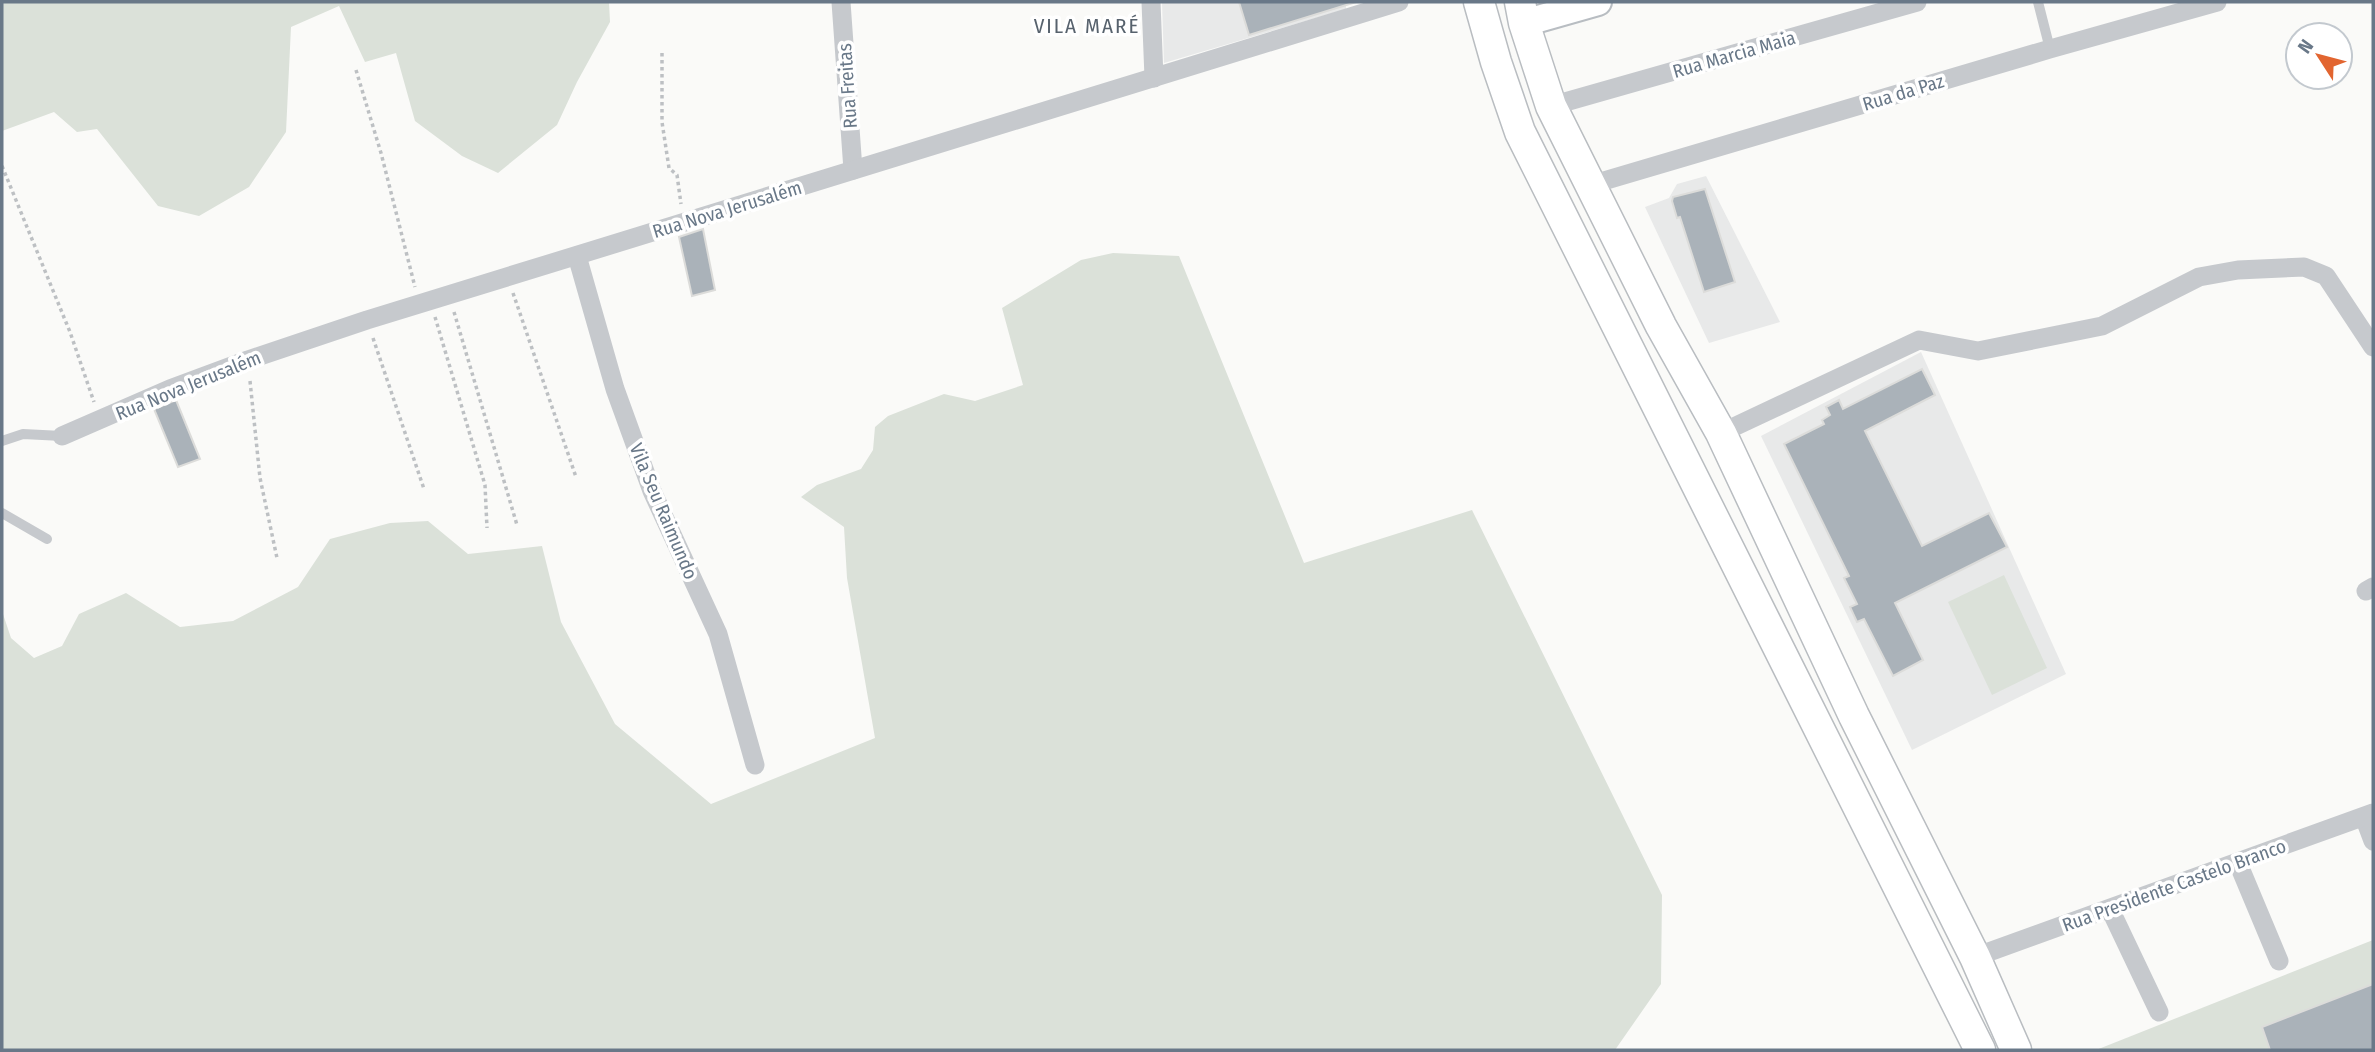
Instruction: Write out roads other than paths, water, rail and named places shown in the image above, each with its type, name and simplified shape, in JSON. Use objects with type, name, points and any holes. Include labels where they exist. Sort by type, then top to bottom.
[{"type":"main road","points":[[1479,2],[1520,132],[1980,1050]]},
{"type":"main road","points":[[1522,12],[1551,106],[1661,326],[1721,433],[1854,716],[1975,957],[2016,1050]]},
{"type":"main road","points":[[1624,341],[1661,326]]},
{"type":"street","name":"Rua Freitas","points":[[841,2],[853,170]]},
{"type":"street","points":[[1151,2],[1154,78]]},
{"type":"street","name":"Rua Nova Jerusalém","points":[[62,436],[170,389],[367,320],[1399,2]]},
{"type":"street","points":[[1522,12],[1598,2]]},
{"type":"street","name":"Rua Marcia Maia","points":[[1551,106],[1917,2]]},
{"type":"street","name":"Rua da Paz","points":[[1590,186],[2217,2]]},
{"type":"street","name":"Vila Seu Raimundo","points":[[577,256],[615,389],[652,491],[718,634],[755,765]]},
{"type":"street","points":[[1721,433],[1919,340],[1979,351],[2102,326],[2199,277],[2238,270],[2304,267],[2326,276],[2373,347]]},
{"type":"street","points":[[2369,815],[2373,841]]},
{"type":"street","name":"Rua Presidente Castelo Branco","points":[[1975,957],[2369,815]]},
{"type":"street","points":[[2238,863],[2278,961]]},
{"type":"street","points":[[2110,909],[2159,1012]]},
{"type":"lane","points":[[2038,2],[2050,49]]},
{"type":"lane","points":[[2,441],[23,433],[62,436]]},
{"type":"lane","points":[[2,513],[47,539]]},
{"type":"district","name":"VILA MARÉ","points":[[1087,26]]}]
